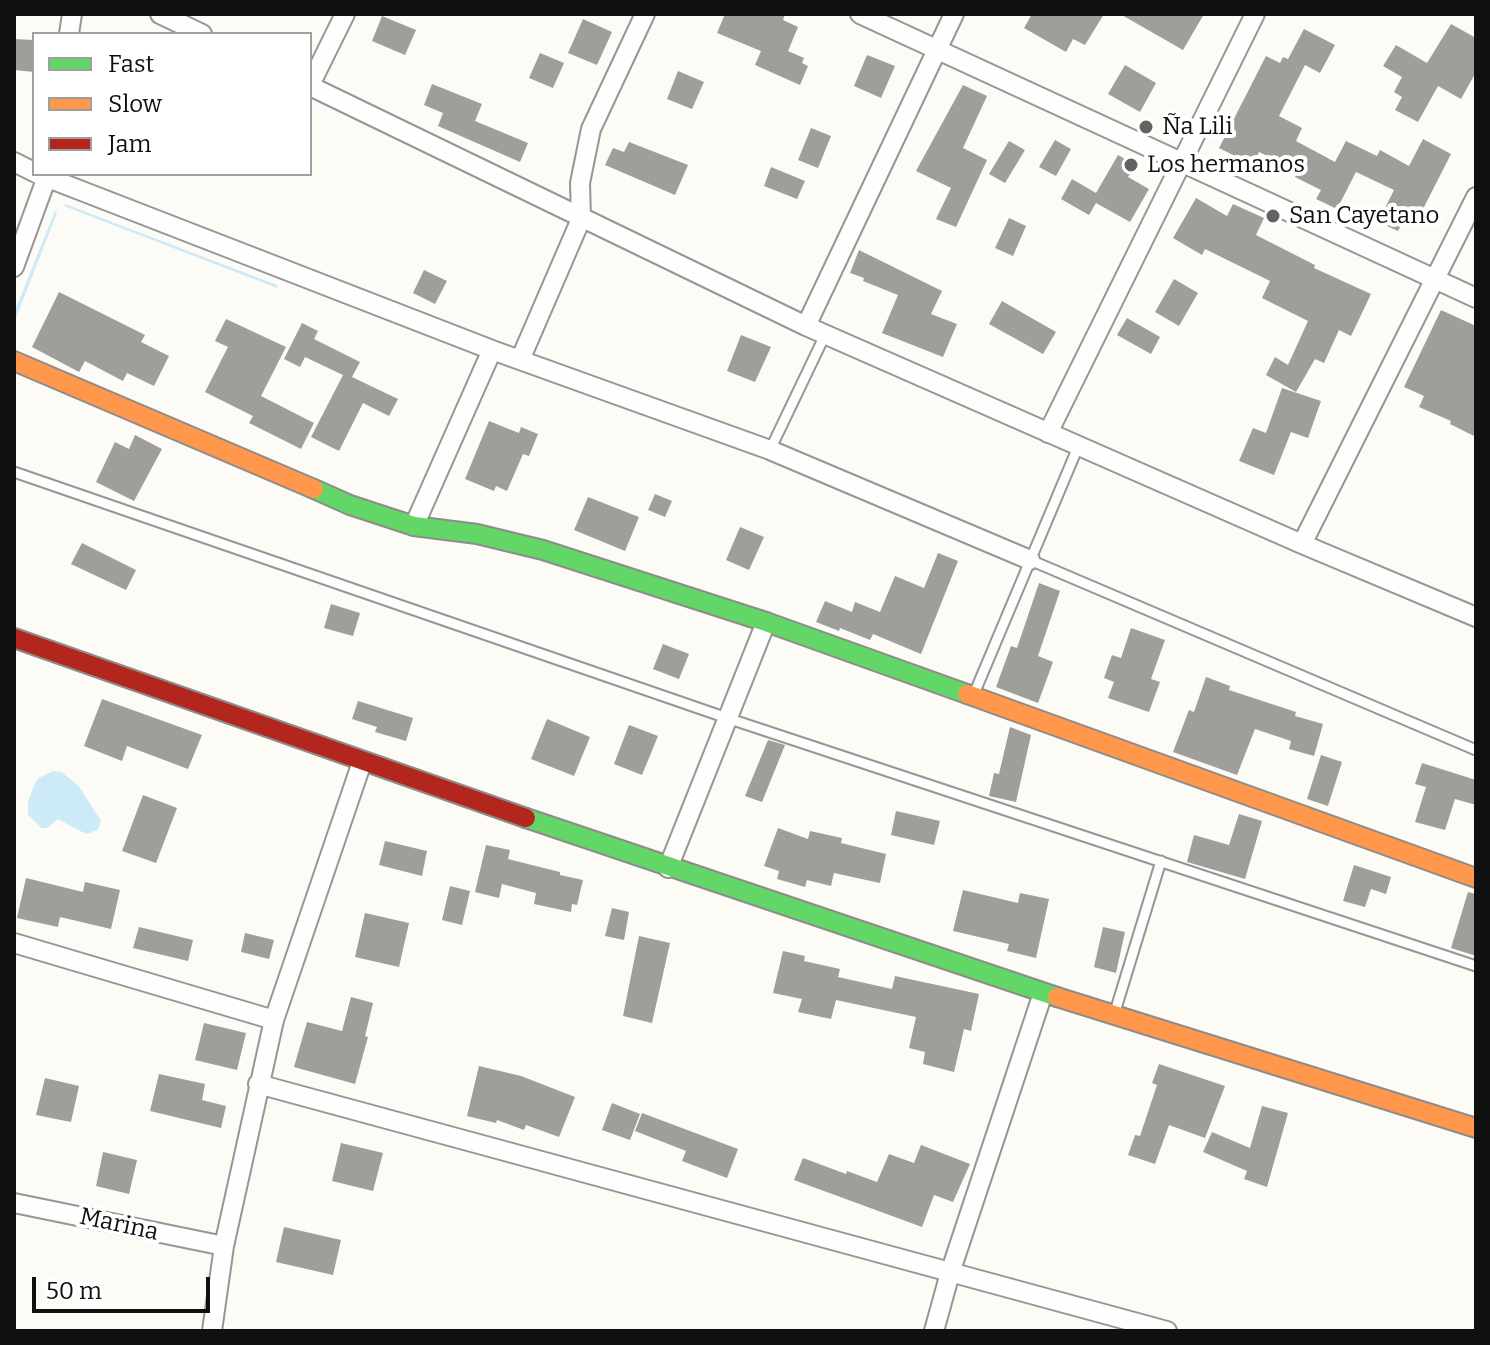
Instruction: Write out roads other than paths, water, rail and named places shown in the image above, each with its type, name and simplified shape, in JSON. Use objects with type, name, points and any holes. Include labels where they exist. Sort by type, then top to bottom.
[{"type":"street","points":[[160,14],[198,32]]},
{"type":"street","points":[[312,82],[345,14]]},
{"type":"street","points":[[520,360],[581,219],[580,183],[591,129],[645,14]]},
{"type":"street","points":[[860,14],[1476,298]]},
{"type":"street","points":[[806,326],[954,14]]},
{"type":"street","points":[[1048,433],[1255,14]]},
{"type":"street","points":[[312,87],[825,335],[1476,617]]},
{"type":"street","points":[[14,267],[42,176]]},
{"type":"street","points":[[45,176],[492,350],[770,450],[1030,560]]},
{"type":"street","points":[[1302,544],[1476,197]]},
{"type":"street","points":[[414,526],[492,350]]},
{"type":"street","points":[[14,361],[350,505],[414,526],[477,534],[543,550],[766,622],[1476,878]]},
{"type":"street","points":[[668,868],[766,622]]},
{"type":"street","points":[[14,638],[668,868],[1114,1016],[1476,1128]]},
{"type":"street","points":[[212,1331],[224,1246],[274,1020],[362,762]]},
{"type":"street","points":[[14,943],[274,1020]]},
{"type":"street","points":[[934,1331],[950,1273],[1043,993]]},
{"type":"street","points":[[258,1084],[1167,1331]]},
{"type":"street","name":"Marina","points":[[14,1203],[224,1246]]},
{"type":"lane","points":[[770,450],[825,335]]},
{"type":"lane","points":[[972,697],[1078,447]]},
{"type":"lane","points":[[14,472],[727,718],[1476,966]]},
{"type":"lane","points":[[1030,560],[1476,750]]},
{"type":"lane","points":[[1114,1016],[1161,861]]},
{"type":"water","points":[[64,206],[277,285],[277,288]]},
{"type":"water","points":[[55,211],[57,213],[14,323],[14,313]]},
{"type":"water","points":[[53,771],[61,772],[78,785],[101,821],[98,830],[86,834],[58,819],[47,828],[42,828],[28,815],[28,802],[35,783]]},
{"type":"place","name":"Ña Lili","points":[[1146,127]]},
{"type":"place","name":"Los hermanos","points":[[1131,165]]},
{"type":"place","name":"San Cayetano","points":[[1273,216]]}]
